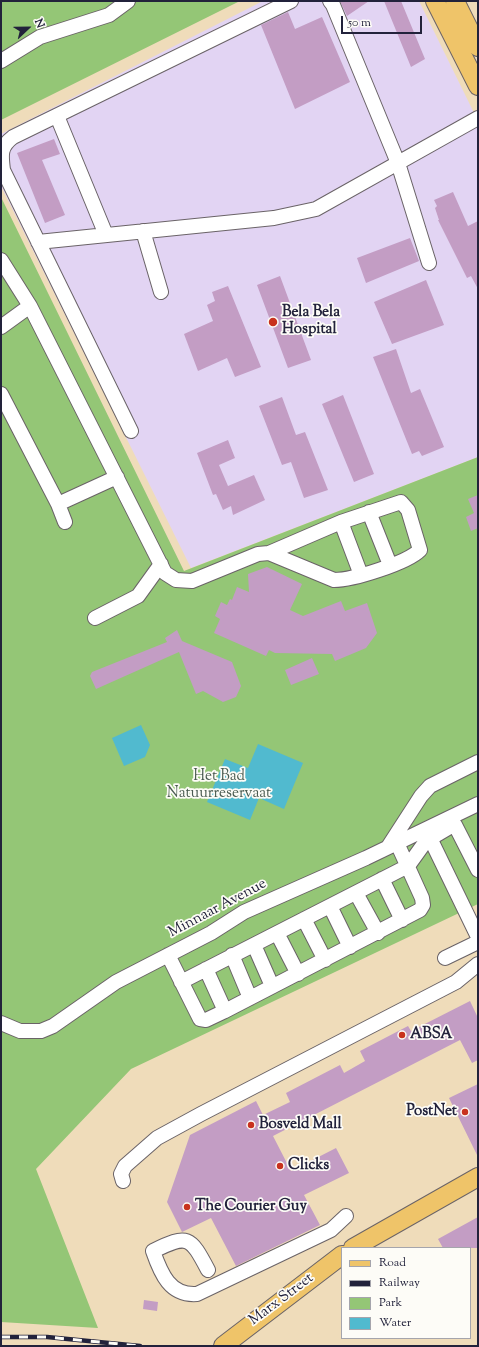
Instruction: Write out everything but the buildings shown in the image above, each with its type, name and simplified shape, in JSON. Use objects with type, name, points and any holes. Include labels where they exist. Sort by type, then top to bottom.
[{"type":"main road","points":[[435,1],[478,86]]},
{"type":"main road","points":[[455,1],[478,47]]},
{"type":"main road","points":[[355,1247],[478,1177]]},
{"type":"main road","name":"Marx Street","points":[[223,1346],[341,1256]]},
{"type":"street","points":[[1,61],[40,37],[109,15],[128,1]]},
{"type":"street","points":[[131,431],[3,170],[1,156],[4,144],[13,137],[292,1]]},
{"type":"street","points":[[330,1],[336,12],[398,163],[429,263]]},
{"type":"street","points":[[57,116],[106,235]]},
{"type":"street","points":[[38,242],[274,218],[312,210],[343,195],[478,118]]},
{"type":"street","points":[[143,231],[162,292]]},
{"type":"street","points":[[1,260],[30,306],[165,572],[176,580],[192,581],[258,554],[268,553],[341,522],[401,502],[408,510],[420,550],[416,555],[390,566],[346,580],[334,580],[268,553]]},
{"type":"street","points":[[1,327],[30,306]]},
{"type":"street","points":[[1,394],[58,504],[65,522]]},
{"type":"street","points":[[58,504],[117,477]]},
{"type":"street","points":[[369,512],[390,566]]},
{"type":"street","points":[[341,522],[361,575]]},
{"type":"street","points":[[95,618],[138,596],[161,564]]},
{"type":"street","points":[[168,955],[200,1018],[206,1020],[350,948],[420,910],[423,905],[422,898],[408,866],[392,845],[421,796],[430,786],[478,762]]},
{"type":"street","points":[[181,982],[408,866],[417,856],[422,846],[430,838],[455,825],[477,806]]},
{"type":"street","name":"Minnaar Avenue","points":[[1,1023],[20,1031],[41,1031],[54,1026],[116,982],[211,933],[259,904],[291,892],[477,806]]},
{"type":"street","points":[[455,825],[478,870]]},
{"type":"street","points":[[430,838],[476,930]]},
{"type":"street","points":[[382,880],[402,920]]},
{"type":"street","points":[[356,893],[378,933]]},
{"type":"street","points":[[330,906],[350,948]]},
{"type":"street","points":[[304,920],[325,960]]},
{"type":"street","points":[[277,933],[298,974]]},
{"type":"street","points":[[445,958],[478,942]]},
{"type":"street","points":[[254,944],[272,986]]},
{"type":"street","points":[[232,956],[250,998]]},
{"type":"street","points":[[123,1181],[121,1174],[124,1166],[157,1138],[207,1110],[456,982],[478,964]]},
{"type":"street","points":[[206,969],[224,1011]]},
{"type":"street","points":[[208,1270],[196,1247],[186,1240],[172,1241],[153,1251],[164,1279],[171,1287],[189,1294],[197,1294],[331,1230],[346,1216]]},
{"type":"shaded area","name":"Bela Bela Hospital","points":[[263,1],[419,1],[478,121],[478,457],[191,568],[1,186],[1,134]]},
{"type":"green space","points":[[1,1],[240,1],[1,120]]},
{"type":"green space","name":"Het Bad Natuurreservaat","points":[[1,197],[184,571],[478,457],[478,904],[131,1069],[36,1169],[98,1328],[1,1322]]},
{"type":"water","points":[[141,725],[150,745],[145,757],[124,766],[112,738]]},
{"type":"water","points":[[258,744],[303,763],[284,809],[259,798],[250,820],[207,802],[225,759],[248,768]]},
{"type":"railway","points":[[1,1337],[47,1337],[140,1346]]},
{"type":"place","name":"Bela Bela Hospital","points":[[273,322]]},
{"type":"place","name":"ABSA","points":[[402,1035]]},
{"type":"place","name":"PostNet","points":[[465,1112]]},
{"type":"place","name":"Bosveld Mall","points":[[251,1125]]},
{"type":"place","name":"Clicks","points":[[280,1166]]},
{"type":"place","name":"The Courier Guy","points":[[187,1207]]}]
